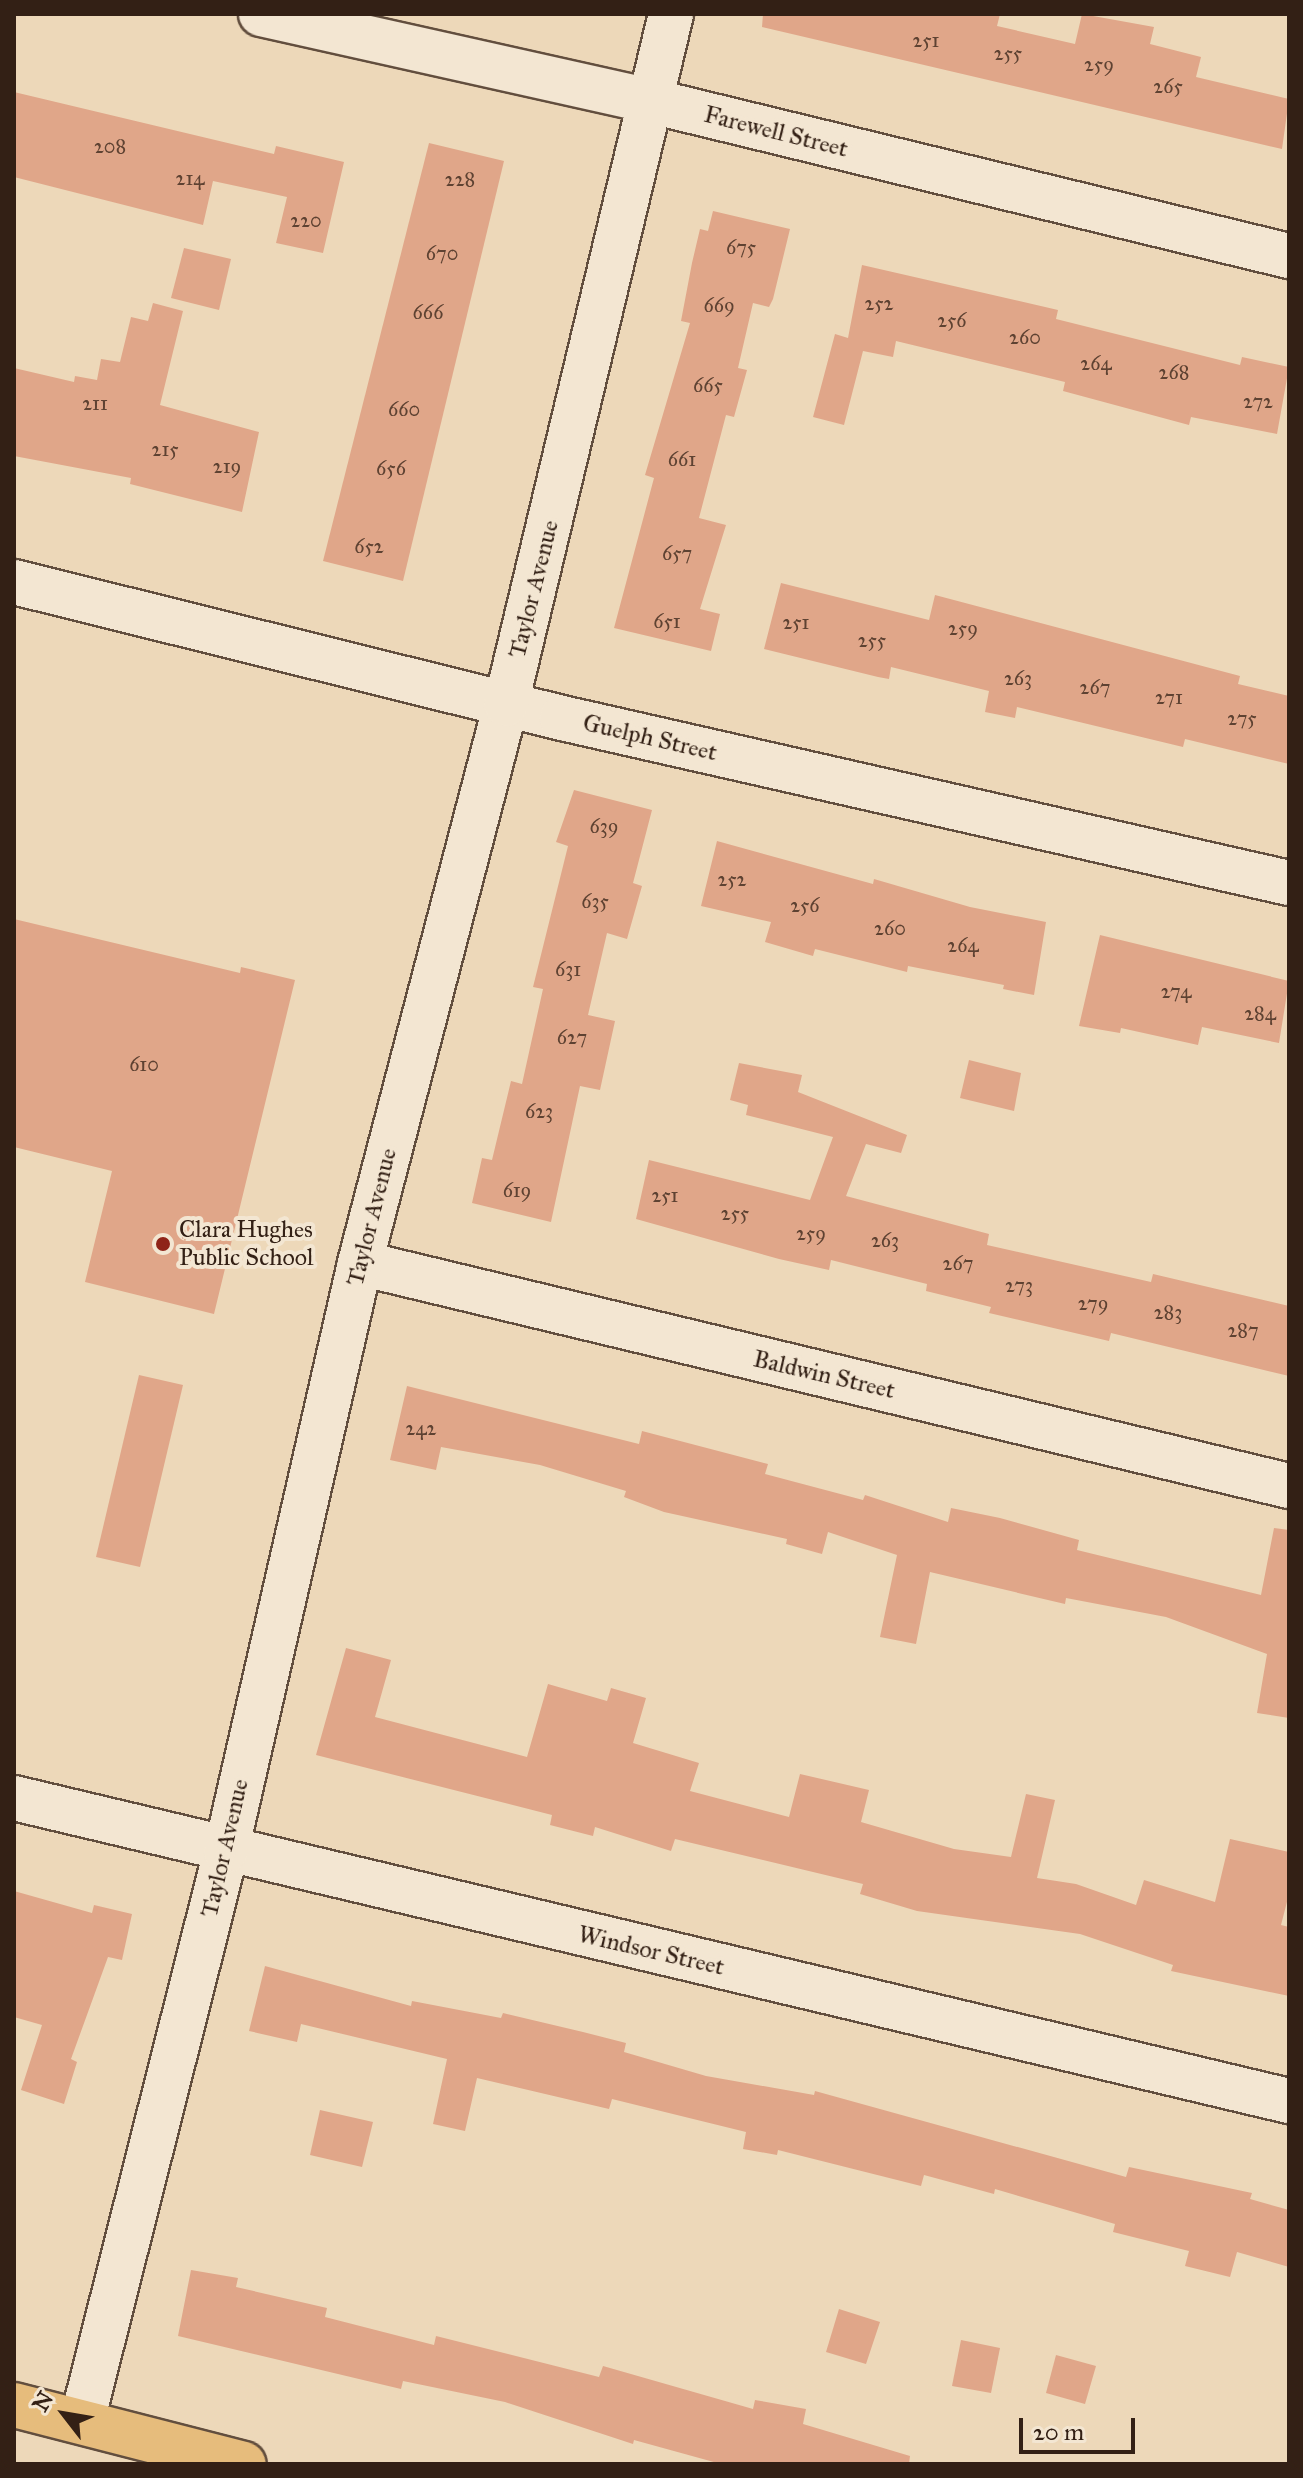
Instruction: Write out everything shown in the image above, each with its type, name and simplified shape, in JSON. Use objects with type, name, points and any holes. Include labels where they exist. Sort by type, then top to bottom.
[{"type":"main road","points":[[14,2405],[244,2464]]},
{"type":"street","name":"Farewell Street","points":[[261,14],[651,101],[1289,256]]},
{"type":"street","name":"Taylor Avenue","points":[[82,2421],[226,1851],[360,1263],[506,704],[671,14]]},
{"type":"street","name":"Guelph Street","points":[[14,582],[506,704],[1289,883]]},
{"type":"street","name":"Baldwin Street","points":[[360,1263],[1289,1486]]},
{"type":"street","name":"Windsor Street","points":[[14,1798],[226,1851],[1289,2101]]},
{"type":"building","points":[[763,14],[1000,14],[997,26],[1075,44],[1082,14],[1154,27],[1150,44],[1201,57],[1196,77],[1289,99],[1282,149],[762,27]]},
{"type":"building","points":[[14,92],[274,154],[276,146],[344,162],[323,253],[276,243],[287,197],[213,181],[203,225],[14,177]]},
{"type":"building","points":[[429,143],[504,161],[403,581],[323,561]]},
{"type":"building","points":[[713,211],[790,229],[769,307],[753,303],[738,368],[747,370],[734,417],[726,415],[699,518],[726,525],[700,609],[720,614],[711,651],[614,628],[654,478],[645,475],[690,323],[681,321],[700,229],[708,231]]},
{"type":"building","points":[[184,248],[231,259],[219,310],[171,298]]},
{"type":"building","points":[[862,265],[1058,310],[1056,319],[1240,365],[1242,357],[1289,367],[1277,434],[1191,417],[1189,425],[1063,391],[1065,382],[896,341],[893,357],[863,351],[844,425],[813,417],[835,334],[848,338]]},
{"type":"building","points":[[153,303],[183,311],[160,405],[259,432],[242,512],[130,484],[131,478],[14,456],[14,368],[74,382],[75,376],[97,380],[101,359],[120,362],[131,317],[148,321]]},
{"type":"building","points":[[781,583],[929,620],[935,595],[1240,676],[1238,684],[1289,696],[1289,764],[1185,739],[1183,747],[1017,707],[1015,718],[985,712],[989,691],[891,667],[889,679],[878,677],[764,649]]},
{"type":"building","points":[[574,790],[652,810],[633,883],[642,886],[627,939],[607,933],[588,1015],[615,1021],[600,1090],[580,1086],[551,1222],[472,1203],[482,1158],[492,1160],[511,1081],[522,1084],[543,989],[533,987],[568,846],[556,842]]},
{"type":"building","points":[[717,841],[873,884],[874,879],[970,907],[1046,922],[1034,995],[1003,989],[1004,985],[908,966],[907,972],[815,949],[813,956],[765,942],[771,922],[701,906]]},
{"type":"building","points":[[14,919],[240,973],[241,967],[295,980],[214,1314],[85,1282],[112,1171],[14,1147]]},
{"type":"building","points":[[1100,935],[1289,981],[1279,1043],[1202,1027],[1198,1045],[1121,1028],[1120,1033],[1079,1026]]},
{"type":"building","points":[[969,1060],[1021,1073],[1014,1111],[960,1098]]},
{"type":"building","points":[[739,1063],[802,1075],[798,1092],[907,1135],[901,1153],[866,1144],[846,1196],[989,1234],[987,1245],[1151,1282],[1153,1274],[1289,1306],[1289,1376],[1111,1333],[1109,1341],[989,1313],[991,1307],[926,1291],[927,1284],[831,1260],[829,1270],[779,1259],[636,1219],[649,1160],[810,1200],[833,1137],[746,1115],[748,1105],[730,1100]]},
{"type":"building","points":[[139,1375],[183,1385],[140,1567],[96,1557]]},
{"type":"building","points":[[407,1386],[639,1444],[642,1431],[768,1464],[765,1474],[863,1500],[865,1495],[948,1522],[951,1508],[1000,1518],[1079,1540],[1077,1550],[1261,1595],[1274,1528],[1289,1530],[1289,1718],[1257,1713],[1267,1654],[1166,1617],[1066,1598],[1065,1604],[930,1572],[916,1644],[880,1637],[897,1555],[828,1532],[822,1554],[786,1544],[787,1539],[664,1512],[624,1497],[626,1491],[540,1465],[441,1447],[436,1470],[390,1460]]},
{"type":"building","points":[[346,1648],[391,1660],[375,1717],[527,1757],[548,1684],[607,1701],[611,1688],[646,1698],[633,1743],[699,1763],[690,1791],[789,1817],[800,1774],[869,1790],[861,1822],[954,1849],[1011,1857],[1026,1794],[1055,1800],[1037,1878],[1076,1884],[1136,1905],[1144,1880],[1215,1902],[1230,1839],[1289,1852],[1289,1894],[1281,1925],[1289,1927],[1289,1996],[1171,1971],[1173,1965],[1080,1934],[917,1911],[860,1894],[863,1884],[675,1839],[671,1851],[595,1827],[593,1836],[550,1825],[552,1815],[316,1755]]},
{"type":"building","points":[[14,1891],[92,1913],[94,1905],[132,1914],[122,1960],[108,1957],[71,2059],[77,2062],[64,2104],[21,2090],[42,2025],[14,2017]]},
{"type":"building","points":[[265,1966],[411,2006],[412,2001],[501,2018],[503,2013],[583,2032],[626,2043],[624,2052],[706,2076],[814,2095],[815,2091],[1126,2177],[1129,2167],[1252,2193],[1250,2199],[1289,2210],[1289,2267],[1237,2252],[1230,2277],[1185,2266],[1189,2251],[1113,2232],[1115,2224],[995,2189],[994,2194],[924,2175],[921,2186],[778,2150],[777,2155],[743,2149],[746,2132],[612,2099],[609,2109],[477,2078],[465,2131],[433,2124],[447,2059],[301,2024],[297,2042],[249,2031]]},
{"type":"building","points":[[320,2110],[373,2122],[362,2167],[310,2155]]},
{"type":"building","points":[[191,2270],[238,2278],[236,2287],[327,2308],[325,2317],[434,2345],[436,2336],[599,2377],[603,2366],[753,2409],[755,2400],[806,2409],[803,2424],[910,2456],[909,2464],[721,2464],[634,2440],[633,2444],[505,2402],[403,2381],[401,2389],[178,2336]]},
{"type":"building","points":[[839,2309],[880,2322],[866,2364],[826,2352]]},
{"type":"building","points":[[961,2340],[1000,2348],[991,2393],[952,2386]]},
{"type":"building","points":[[1056,2355],[1096,2366],[1085,2404],[1046,2393]]},
{"type":"place","name":"Clara Hughes Public School","points":[[163,1244]]}]
